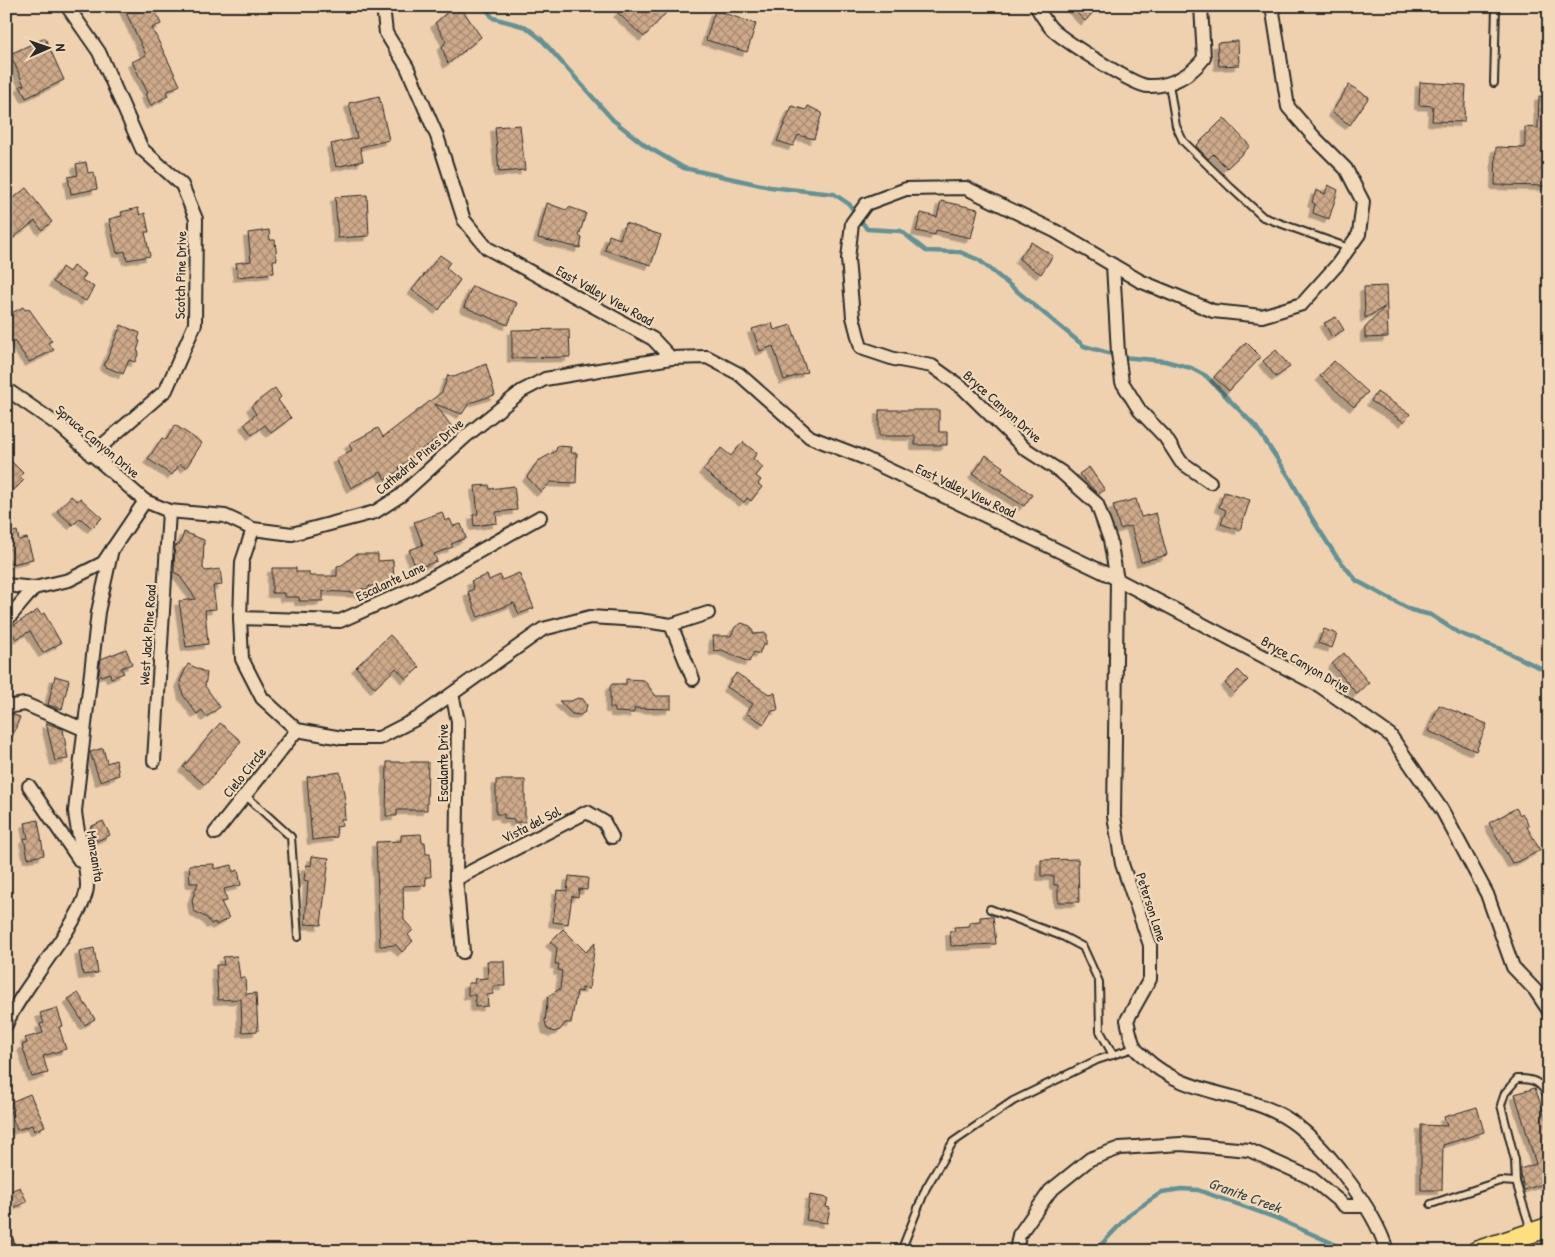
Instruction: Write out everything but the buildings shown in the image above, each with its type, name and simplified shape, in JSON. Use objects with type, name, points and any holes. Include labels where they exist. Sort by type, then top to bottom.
[{"type":"main road","points":[[1477,1251],[1540,1230]]},
{"type":"street","name":"Scotch Pine Drive","points":[[67,6],[99,52],[142,148],[182,185],[196,219],[195,324],[166,390],[91,455]]},
{"type":"street","name":"East Valley View Road","points":[[383,6],[386,33],[407,67],[437,136],[464,220],[487,248],[653,339],[671,358],[707,357],[739,374],[810,438],[862,458],[1117,580]]},
{"type":"street","points":[[1036,6],[1052,30],[1082,52],[1145,86],[1169,84],[1197,68],[1204,58],[1201,6]]},
{"type":"street","name":"Bryce Canyon Drive","points":[[1272,6],[1288,107],[1314,137],[1346,169],[1363,202],[1359,234],[1337,265],[1302,304],[1262,316],[1213,311],[1140,281],[1055,231],[966,188],[906,189],[866,204],[852,223],[848,259],[853,317],[861,348],[894,359],[932,366],[964,389],[1024,448],[1061,472],[1097,504],[1110,540],[1117,580],[1320,686],[1390,735],[1442,810],[1487,894],[1513,967],[1535,990],[1549,1011]]},
{"type":"street","points":[[1113,265],[1122,382],[1140,411],[1166,437],[1181,462],[1210,482]]},
{"type":"street","name":"Cathedral Pines Drive","points":[[145,501],[169,510],[225,516],[253,529],[292,534],[375,512],[400,496],[466,436],[522,391],[545,379],[671,358]]},
{"type":"street","name":"Spruce Canyon Drive","points":[[6,388],[61,427],[145,501]]},
{"type":"street","points":[[6,585],[34,588],[69,580],[103,563],[145,501]]},
{"type":"street","name":"West Jack Pine Road","points":[[154,761],[169,510]]},
{"type":"street","name":"Escalante Lane","points":[[240,618],[340,621],[414,588],[540,516]]},
{"type":"street","points":[[253,529],[242,562],[240,618],[242,659],[262,698],[297,730]]},
{"type":"street","name":"Manzanita","points":[[6,1025],[36,972],[76,917],[87,888],[75,811],[98,612],[112,549]]},
{"type":"street","name":"Peterson Lane","points":[[1117,580],[1114,816],[1122,864],[1150,946],[1150,979],[1127,1020],[1134,1048]]},
{"type":"street","points":[[6,621],[34,588]]},
{"type":"street","points":[[452,694],[543,629],[590,617],[639,620],[671,626],[708,613]]},
{"type":"street","points":[[671,626],[694,679]]},
{"type":"street","name":"Escalante Drive","points":[[297,730],[342,738],[379,738],[418,718],[452,694],[458,721],[456,879],[463,952]]},
{"type":"street","points":[[6,708],[25,704],[83,729]]},
{"type":"street","name":"Cielo Circle","points":[[215,833],[297,730]]},
{"type":"street","points":[[28,786],[85,867]]},
{"type":"street","name":"Vista del Sol","points":[[456,879],[587,812],[604,822],[612,837]]},
{"type":"street","points":[[1134,1048],[1159,1072],[1190,1086],[1247,1101],[1284,1117],[1317,1144],[1365,1206],[1387,1251]]},
{"type":"street","points":[[1016,1251],[1019,1235],[1050,1191],[1090,1159],[1120,1148],[1181,1144],[1249,1150],[1311,1178],[1345,1206],[1365,1206]]},
{"type":"street","points":[[6,1241],[9,1251]]},
{"type":"lane","points":[[1494,83],[1496,6]]},
{"type":"lane","points":[[1169,84],[1176,126],[1183,141],[1230,187],[1263,217],[1348,248]]},
{"type":"lane","points":[[245,795],[291,838],[298,937]]},
{"type":"lane","points":[[990,909],[1064,937],[1083,947],[1099,982],[1100,1031],[1113,1055]]},
{"type":"lane","points":[[901,1251],[926,1188],[952,1142],[1013,1102],[1097,1060],[1134,1048]]},
{"type":"lane","points":[[1540,1230],[1516,1182],[1515,1160],[1502,1106],[1505,1093],[1517,1079],[1527,1078],[1543,1085],[1549,1098]]},
{"type":"lane","points":[[1431,1204],[1500,1181],[1516,1182]]},
{"type":"shaded area","points":[[1549,1239],[1549,1251],[1510,1251]]},
{"type":"waterway","points":[[484,6],[493,18],[526,27],[541,39],[613,120],[646,146],[684,168],[770,187],[834,194],[849,204],[867,229],[901,231],[926,251],[960,252],[979,260],[1084,346],[1122,357],[1165,361],[1191,368],[1206,376],[1256,427],[1290,478],[1311,517],[1336,556],[1357,581],[1411,610],[1431,615],[1459,633],[1498,648],[1549,672]]},
{"type":"waterway","name":"Granite Creek","points":[[1095,1251],[1131,1213],[1162,1192],[1181,1189],[1198,1190],[1276,1218],[1332,1243],[1342,1251]]}]
